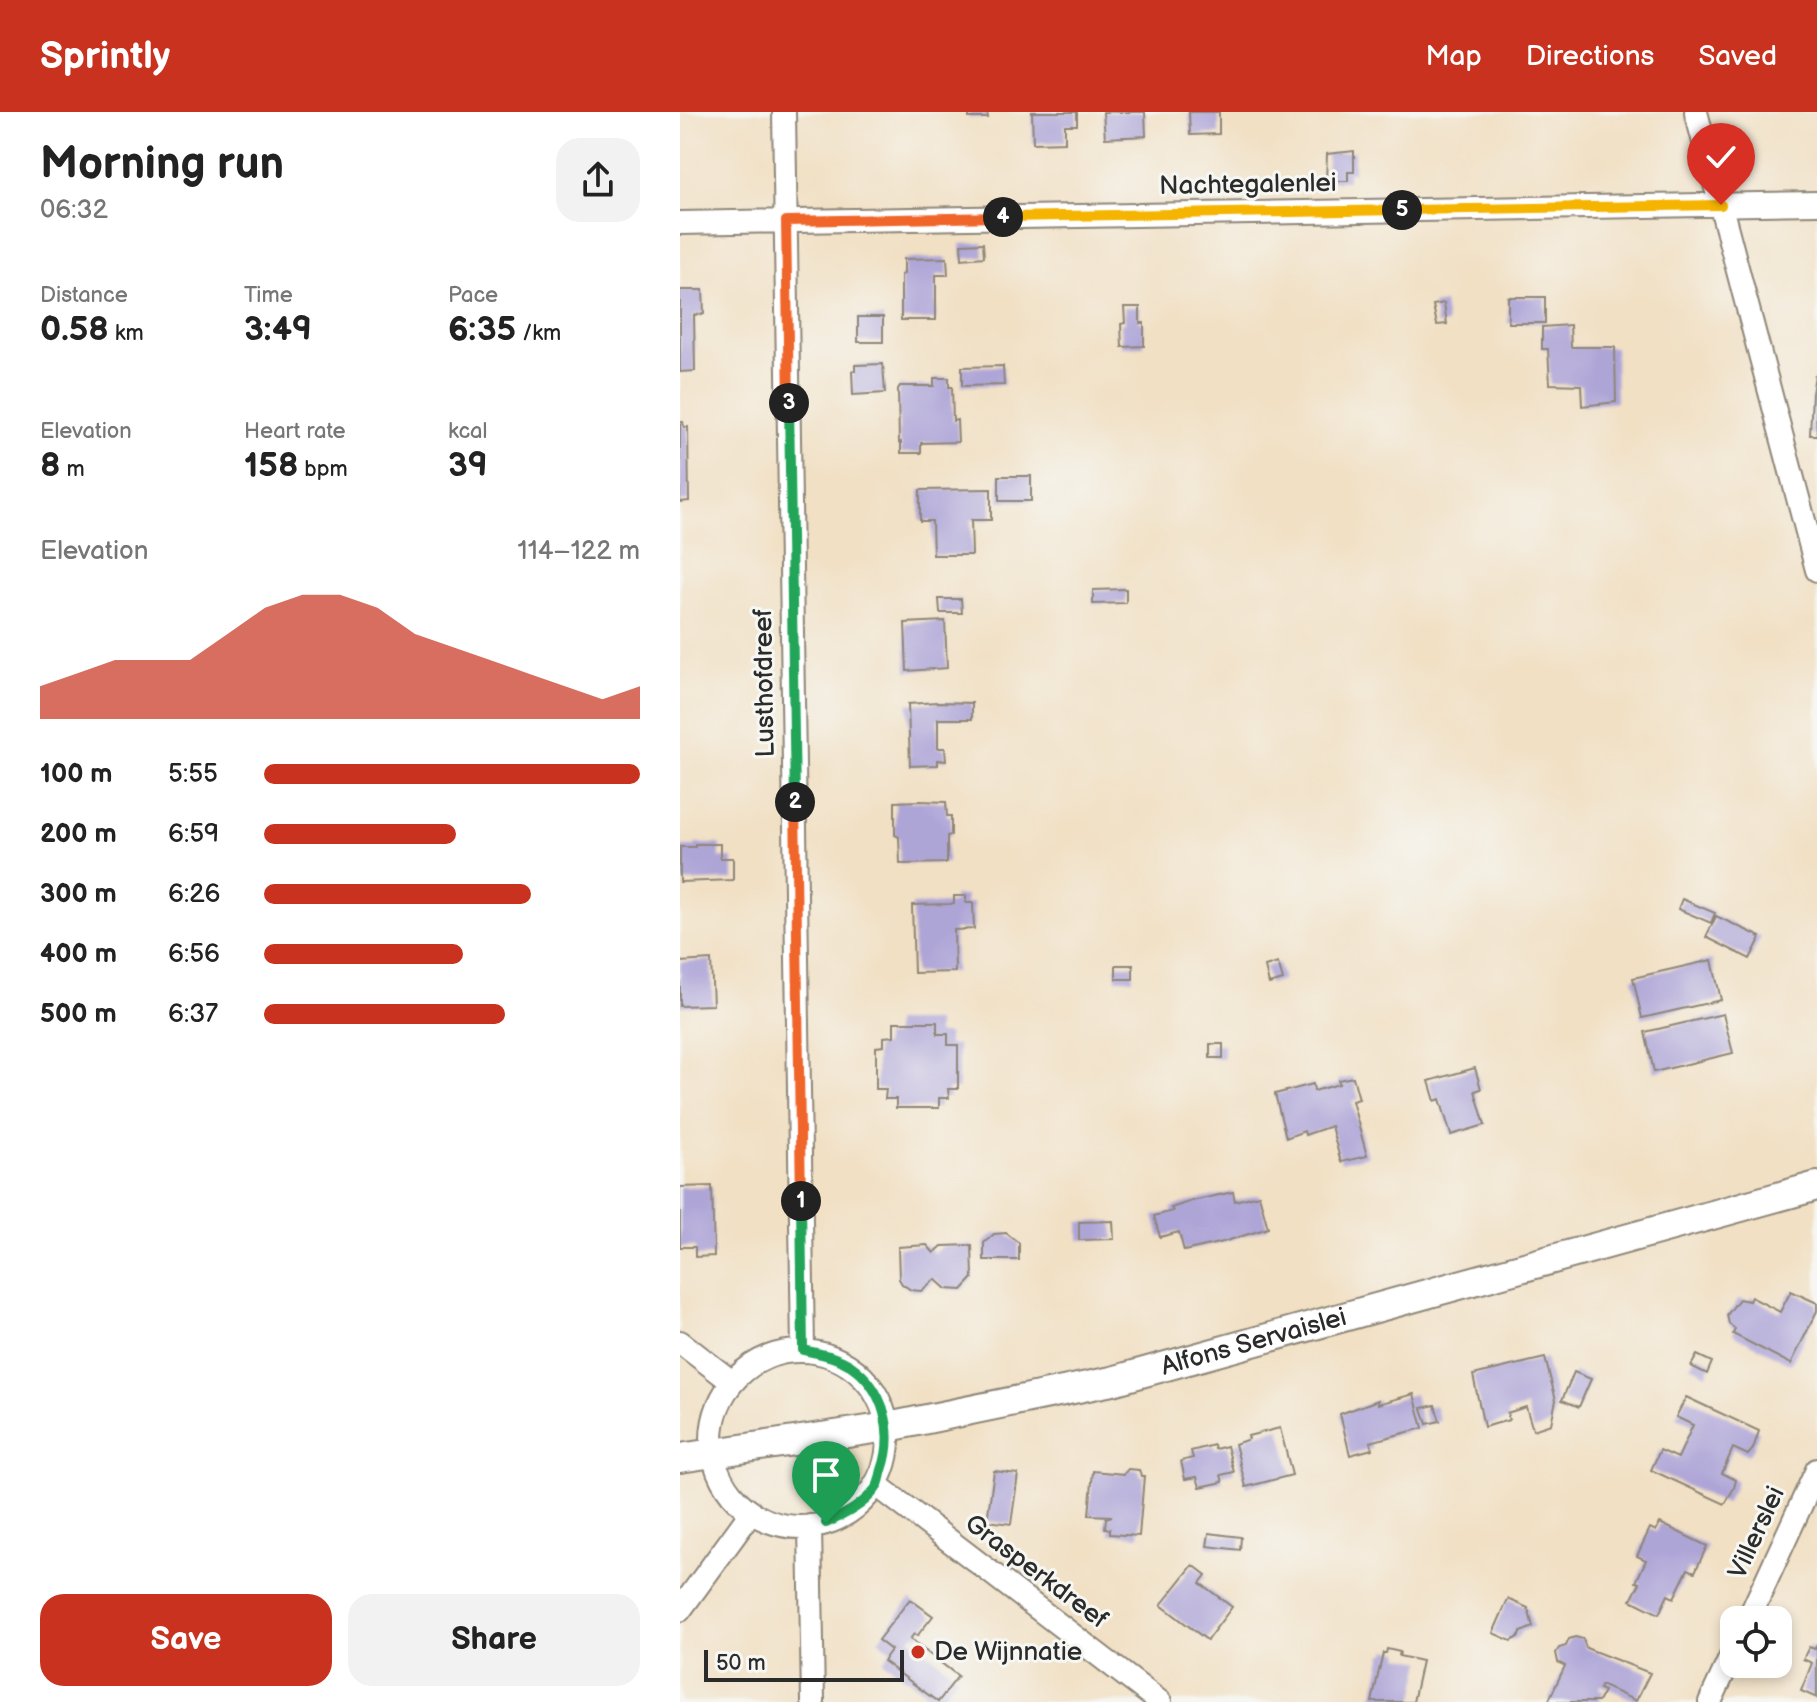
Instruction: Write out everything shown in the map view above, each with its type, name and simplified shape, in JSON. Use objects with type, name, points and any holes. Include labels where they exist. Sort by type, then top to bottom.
[{"type":"street","name":"Lusthofdreef","points":[[784,112],[803,1350]]},
{"type":"street","points":[[1696,112],[1817,570]]},
{"type":"street","name":"Nachtegalenlei","points":[[680,223],[1817,203]]},
{"type":"street","name":"Alfons Servaislei","points":[[680,1458],[888,1427],[1112,1381],[1817,1186]]},
{"type":"street","points":[[680,1342],[732,1382]]},
{"type":"street","points":[[803,1350],[833,1356],[861,1374],[879,1399],[888,1427],[887,1458],[878,1486],[844,1516],[810,1526],[774,1524],[750,1514],[723,1483],[712,1453],[714,1418],[720,1400],[732,1382],[761,1359],[780,1352],[803,1350]]},
{"type":"street","name":"Villerslei","points":[[1754,1606],[1817,1470]]},
{"type":"street","name":"Grasperkdreef","points":[[878,1486],[1160,1702]]},
{"type":"street","points":[[680,1610],[750,1514]]},
{"type":"street","points":[[810,1526],[813,1702]]},
{"type":"street","points":[[1710,1702],[1721,1678]]},
{"type":"building","points":[[969,112],[987,112],[988,118],[969,118]]},
{"type":"building","points":[[1032,112],[1077,112],[1077,125],[1065,125],[1065,142],[1033,143]]},
{"type":"building","points":[[1103,112],[1145,112],[1146,136],[1105,138]]},
{"type":"building","points":[[1189,112],[1219,112],[1219,134],[1190,135]]},
{"type":"building","points":[[1354,151],[1354,172],[1348,172],[1348,181],[1326,181],[1327,154]]},
{"type":"building","points":[[983,243],[984,257],[962,259],[961,244]]},
{"type":"building","points":[[947,258],[948,275],[936,275],[936,320],[901,320],[904,259]]},
{"type":"building","points":[[680,290],[703,290],[704,314],[694,315],[695,371],[680,372]]},
{"type":"building","points":[[1508,297],[1545,297],[1545,323],[1508,323]]},
{"type":"building","points":[[1444,303],[1447,324],[1437,325],[1433,305]]},
{"type":"building","points":[[1124,307],[1140,307],[1144,346],[1122,347]]},
{"type":"building","points":[[858,317],[883,317],[883,342],[858,342]]},
{"type":"building","points":[[1570,325],[1571,347],[1615,347],[1616,402],[1582,406],[1581,385],[1550,384],[1548,349],[1542,349],[1542,327]]},
{"type":"building","points":[[883,364],[885,393],[853,395],[852,371],[855,371],[855,365]]},
{"type":"building","points":[[1003,366],[1004,385],[962,386],[962,367]]},
{"type":"building","points":[[1815,375],[1817,435],[1810,435],[1812,394]]},
{"type":"building","points":[[934,378],[949,378],[958,442],[921,443],[921,453],[901,453],[898,389],[900,386],[934,386]]},
{"type":"building","points":[[680,422],[688,427],[689,501],[680,502]]},
{"type":"building","points":[[999,476],[1031,476],[1031,501],[999,501]]},
{"type":"building","points":[[991,489],[991,520],[971,520],[972,555],[933,555],[932,521],[920,521],[920,490]]},
{"type":"building","points":[[1126,589],[1126,603],[1093,604],[1093,590]]},
{"type":"building","points":[[939,599],[961,599],[962,613],[940,613]]},
{"type":"building","points":[[945,621],[947,668],[907,671],[905,623]]},
{"type":"building","points":[[972,703],[972,719],[938,719],[938,748],[945,748],[946,761],[938,760],[938,765],[910,766],[908,704]]},
{"type":"building","points":[[895,802],[946,802],[947,816],[951,816],[947,863],[900,864],[899,837],[895,835]]},
{"type":"building","points":[[695,844],[720,844],[720,858],[733,858],[733,880],[680,882],[680,847],[695,847]]},
{"type":"building","points":[[954,896],[966,896],[966,903],[973,903],[974,929],[954,930],[955,972],[914,973],[912,905],[950,904],[954,903]]},
{"type":"building","points":[[1682,899],[1715,913],[1711,923],[1678,909]]},
{"type":"building","points":[[1716,916],[1761,937],[1750,959],[1706,937]]},
{"type":"building","points":[[711,960],[713,1005],[680,1006],[680,962]]},
{"type":"building","points":[[1712,960],[1721,1000],[1642,1018],[1633,978]]},
{"type":"building","points":[[1278,963],[1283,980],[1269,984],[1265,967]]},
{"type":"building","points":[[1116,965],[1133,965],[1133,979],[1116,979]]},
{"type":"building","points":[[1723,1014],[1733,1053],[1654,1072],[1645,1032]]},
{"type":"building","points":[[894,1022],[937,1022],[937,1034],[948,1034],[948,1045],[958,1045],[958,1089],[948,1089],[949,1098],[939,1098],[939,1108],[896,1108],[896,1099],[885,1099],[886,1089],[876,1089],[876,1047],[884,1046],[884,1037],[894,1036]]},
{"type":"building","points":[[1210,1044],[1223,1044],[1223,1058],[1210,1058]]},
{"type":"building","points":[[1475,1068],[1481,1089],[1475,1091],[1485,1125],[1451,1135],[1440,1099],[1435,1101],[1429,1081]]},
{"type":"building","points":[[1353,1077],[1359,1099],[1352,1101],[1367,1156],[1341,1162],[1331,1126],[1286,1138],[1275,1094],[1313,1084],[1314,1091]]},
{"type":"building","points":[[712,1186],[714,1256],[695,1257],[695,1247],[680,1247],[680,1187]]},
{"type":"building","points":[[1233,1192],[1235,1201],[1259,1195],[1268,1228],[1184,1251],[1179,1232],[1160,1237],[1154,1216],[1192,1201]]},
{"type":"building","points":[[1113,1221],[1114,1239],[1079,1240],[1079,1222]]},
{"type":"building","points":[[1006,1233],[1019,1243],[1019,1260],[984,1260],[984,1243],[994,1234]]},
{"type":"building","points":[[927,1245],[934,1253],[942,1246],[972,1245],[973,1278],[962,1290],[946,1289],[935,1279],[921,1291],[911,1290],[902,1284],[899,1279],[898,1247]]},
{"type":"building","points":[[1791,1291],[1817,1303],[1817,1311],[1791,1364],[1733,1334],[1735,1329],[1729,1324],[1727,1315],[1739,1299],[1749,1301],[1751,1297],[1780,1312]]},
{"type":"building","points":[[1697,1355],[1712,1362],[1707,1374],[1691,1366]]},
{"type":"building","points":[[1545,1358],[1556,1400],[1551,1424],[1533,1430],[1526,1407],[1507,1413],[1509,1420],[1484,1427],[1473,1375]]},
{"type":"building","points":[[1574,1372],[1591,1379],[1579,1407],[1562,1400]]},
{"type":"building","points":[[1414,1394],[1423,1428],[1370,1442],[1372,1449],[1350,1455],[1340,1414],[1378,1400],[1378,1404]]},
{"type":"building","points":[[1686,1397],[1759,1431],[1748,1455],[1733,1448],[1722,1473],[1736,1480],[1725,1504],[1651,1470],[1660,1450],[1678,1458],[1693,1425],[1676,1417]]},
{"type":"building","points":[[1435,1405],[1440,1421],[1427,1424],[1422,1408]]},
{"type":"building","points":[[1280,1428],[1292,1475],[1246,1487],[1235,1444],[1249,1439],[1248,1436]]},
{"type":"building","points":[[1214,1445],[1215,1449],[1227,1446],[1234,1472],[1221,1475],[1223,1482],[1200,1487],[1197,1477],[1185,1479],[1181,1461],[1193,1458],[1191,1451]]},
{"type":"building","points":[[1128,1469],[1139,1470],[1144,1476],[1139,1536],[1110,1534],[1110,1529],[1105,1528],[1106,1518],[1112,1516],[1089,1515],[1093,1471],[1124,1474]]},
{"type":"building","points":[[994,1471],[1018,1474],[1011,1524],[987,1521]]},
{"type":"building","points":[[1660,1523],[1707,1546],[1695,1572],[1688,1569],[1674,1598],[1668,1595],[1659,1614],[1631,1600],[1640,1583],[1636,1582],[1646,1560],[1637,1556],[1650,1528],[1656,1531]]},
{"type":"building","points":[[1209,1533],[1241,1537],[1240,1550],[1207,1546]]},
{"type":"building","points":[[1193,1565],[1206,1575],[1200,1583],[1232,1607],[1207,1640],[1161,1605]]},
{"type":"building","points":[[910,1599],[933,1616],[917,1636],[914,1634],[910,1639],[958,1676],[938,1702],[883,1661],[891,1650],[878,1640]]},
{"type":"building","points":[[1508,1599],[1528,1608],[1533,1627],[1511,1641],[1493,1633]]},
{"type":"building","points":[[1575,1637],[1583,1639],[1586,1648],[1650,1673],[1636,1701],[1601,1685],[1599,1689],[1604,1691],[1598,1702],[1548,1702],[1565,1666],[1558,1662],[1556,1653]]},
{"type":"building","points":[[1817,1644],[1817,1698],[1801,1691],[1812,1663],[1803,1659],[1809,1647],[1815,1649]]},
{"type":"building","points":[[1387,1649],[1400,1652],[1399,1656],[1422,1661],[1413,1702],[1372,1702],[1383,1653]]},
{"type":"place","name":"De Wijnnatie","points":[[918,1652]]},
{"type":"route","points":[[826,1523],[844,1516],[878,1486],[889,1443],[888,1427],[879,1399],[861,1374],[833,1356],[803,1350],[786,221],[1721,205]]}]
